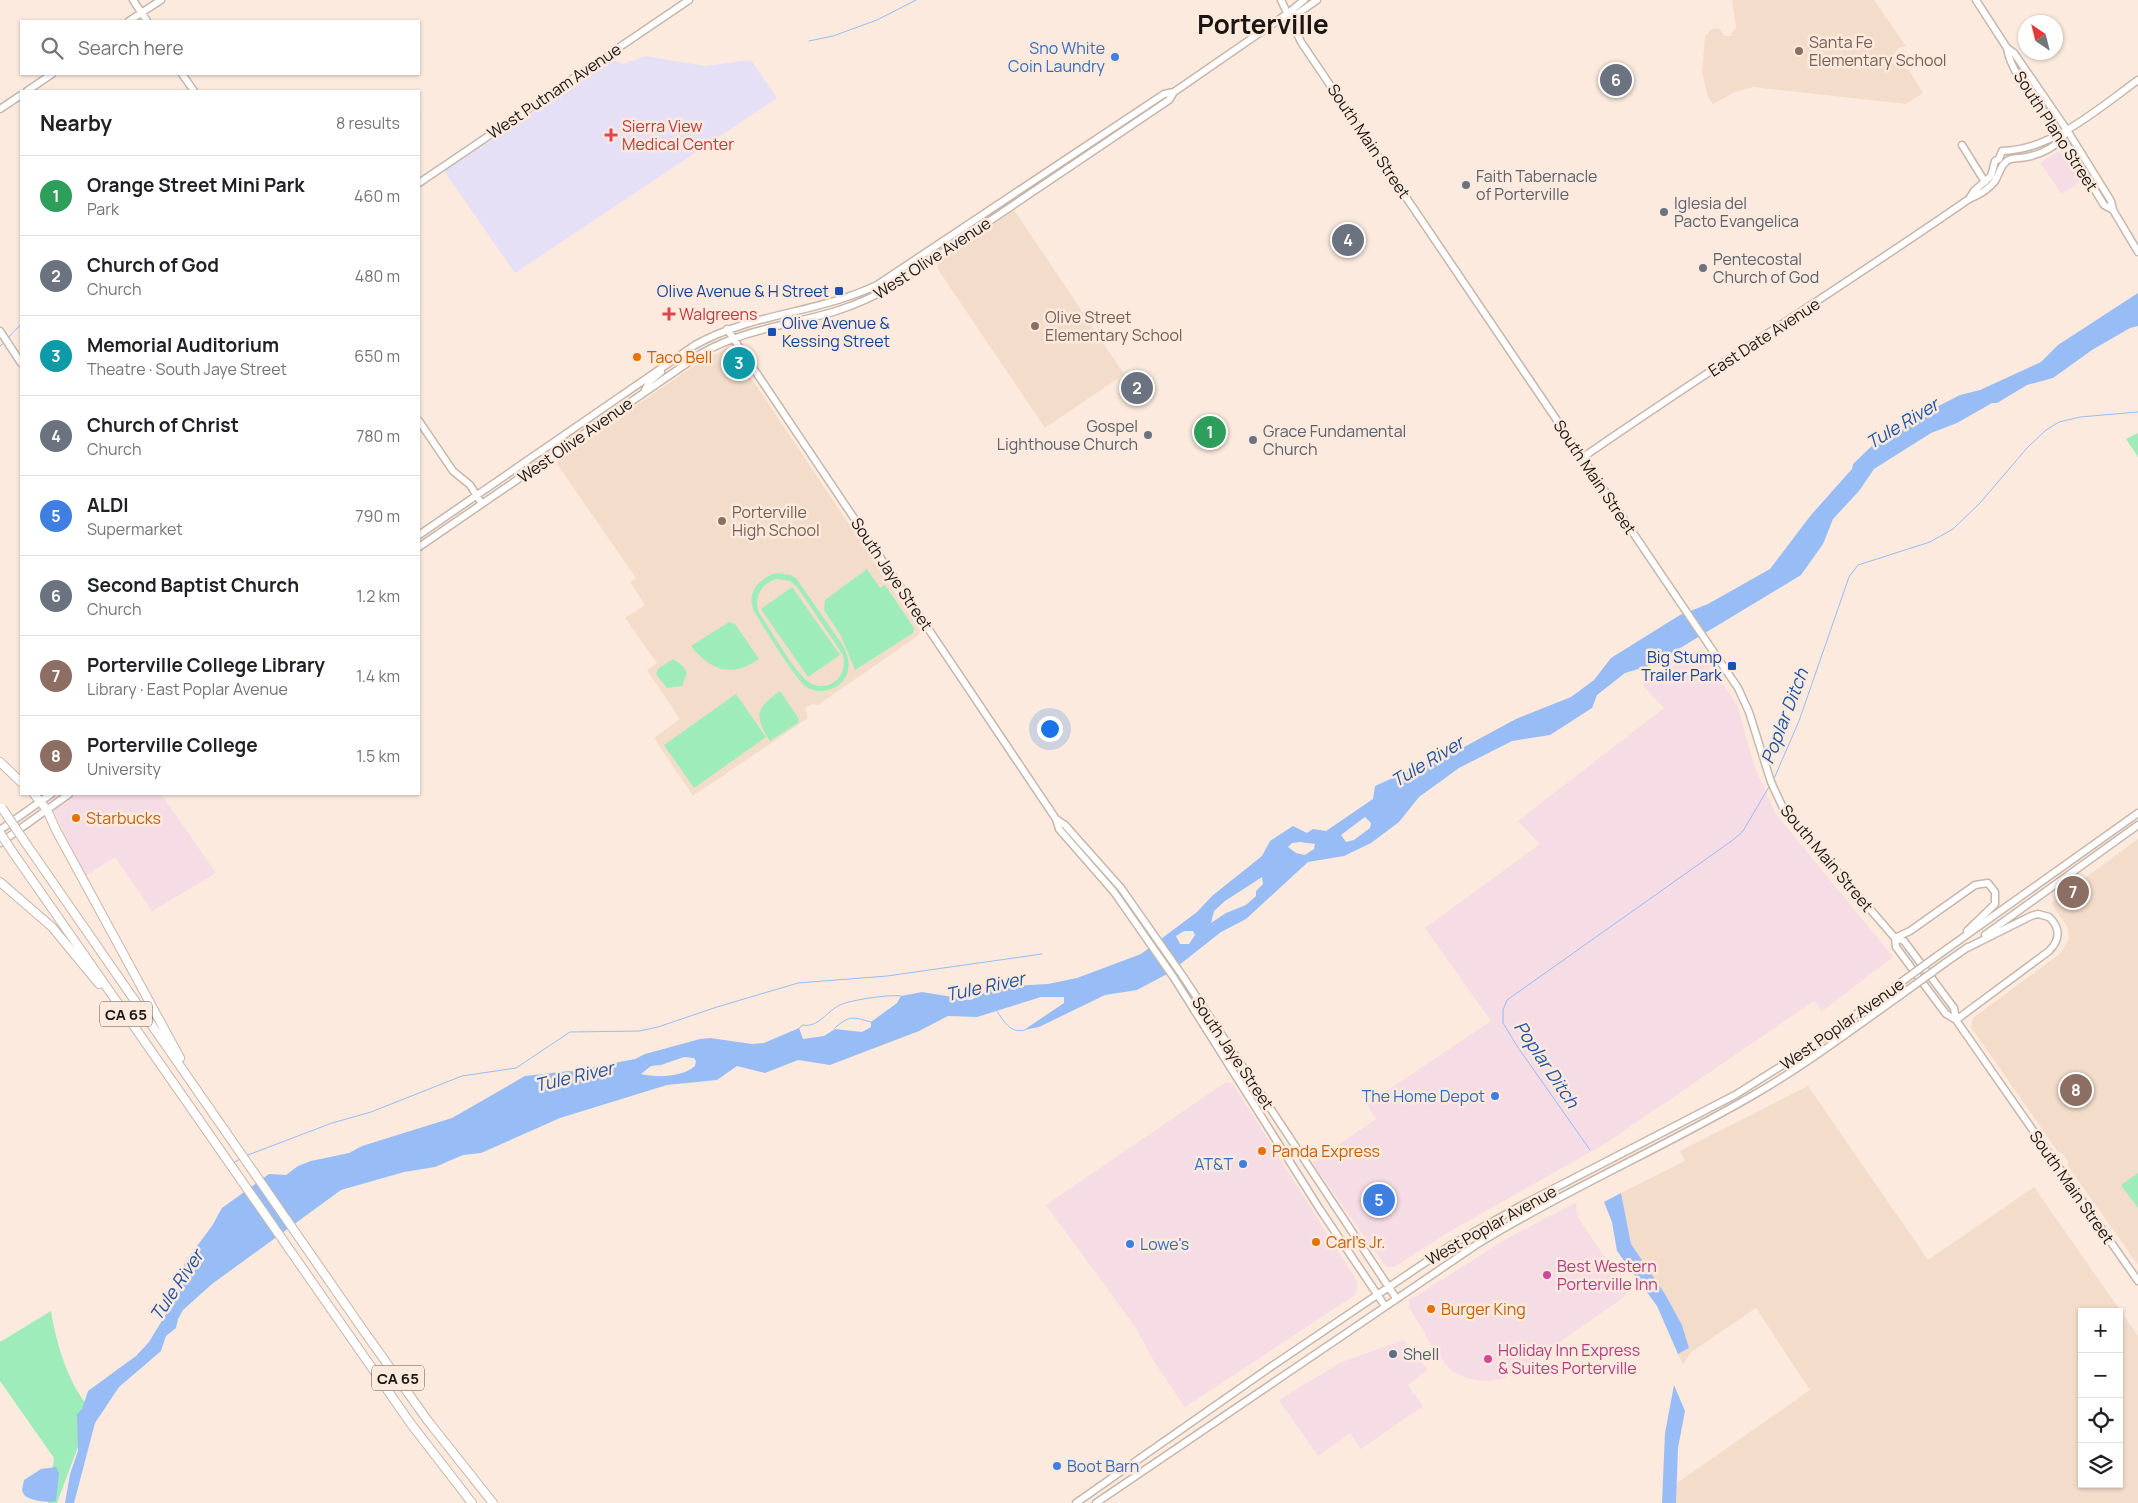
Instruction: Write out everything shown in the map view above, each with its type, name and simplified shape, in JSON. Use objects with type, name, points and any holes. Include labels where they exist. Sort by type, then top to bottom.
[{"type":"highway","points":[[0,762],[20,781]]},
{"type":"highway","points":[[35,795],[47,810],[56,830],[173,1044],[190,1080]]},
{"type":"highway","name":"CA 65","points":[[1,807],[428,1421],[493,1503]]},
{"type":"highway","name":"CA 65","points":[[0,832],[293,1257],[440,1463],[472,1503]]},
{"type":"highway","points":[[0,882],[52,927],[139,1032]]},
{"type":"highway","points":[[440,1463],[466,1503]]},
{"type":"main road","points":[[133,0],[146,20]]},
{"type":"main road","points":[[132,20],[161,0]]},
{"type":"main road","name":"West Putnam Avenue","points":[[420,182],[689,0]]},
{"type":"main road","name":"South Main Street","points":[[1281,0],[1301,42],[1738,688],[1748,708],[1775,793],[1791,819],[1895,938],[1896,947],[1946,1014],[1956,1020],[2138,1281]]},
{"type":"main road","points":[[1287,14],[1304,0]]},
{"type":"main road","points":[[1287,14],[1297,14],[1317,0]]},
{"type":"main road","name":"South Plano Street","points":[[1976,0],[2007,48],[2014,53],[2067,130],[2112,201],[2113,210],[2138,252]]},
{"type":"main road","name":"West Olive Avenue","points":[[420,534],[682,353],[727,329],[763,318],[831,302],[869,289],[897,274],[1164,94],[1174,92],[1287,14]]},
{"type":"main road","name":"South Plano Street","points":[[2007,48],[2008,56],[2016,69],[2104,205],[2113,210]]},
{"type":"main road","points":[[28,90],[51,75]]},
{"type":"main road","points":[[183,75],[193,90]]},
{"type":"main road","name":"East Date Avenue","points":[[1970,198],[1974,191],[1991,176],[1995,162],[1999,159],[2002,151],[2035,146],[2067,130],[2138,80]]},
{"type":"main road","name":"West Olive Avenue","points":[[420,547],[693,358],[733,338],[765,328],[833,312],[868,299],[899,282],[1169,100],[1174,92]]},
{"type":"main road","points":[[0,109],[20,96]]},
{"type":"main road","points":[[2063,140],[2067,130]]},
{"type":"main road","name":"East Date Avenue","points":[[1582,458],[1843,285],[1970,198],[1989,188],[2000,168],[2010,160],[2029,157],[2063,140]]},
{"type":"main road","points":[[1962,145],[1985,182]]},
{"type":"main road","points":[[962,239],[968,230],[977,224],[976,220]]},
{"type":"main road","name":"South Jaye Street","points":[[727,329],[1056,819],[1059,829],[1114,892],[1174,978],[1319,1208],[1385,1306]]},
{"type":"main road","points":[[1,332],[20,361]]},
{"type":"main road","points":[[645,391],[651,380],[676,361],[682,353]]},
{"type":"main road","points":[[420,422],[453,471],[470,485],[482,504]]},
{"type":"main road","points":[[0,832],[50,795]]},
{"type":"main road","points":[[0,843],[68,795]]},
{"type":"main road","points":[[1938,956],[2138,813]]},
{"type":"main road","name":"South Jaye Street","points":[[1056,819],[1065,825],[1121,888],[1148,926],[1396,1298]]},
{"type":"main road","points":[[1965,949],[2138,825]]},
{"type":"main road","points":[[1895,938],[1910,931],[1975,885],[1985,883],[1990,885],[1996,895],[1993,907],[1938,956]]},
{"type":"main road","points":[[1956,1020],[2045,955],[2055,944],[2058,934],[2054,923],[2049,918],[2035,915],[1965,949]]},
{"type":"main road","name":"West Poplar Avenue","points":[[1096,1503],[1396,1298],[1514,1222],[1709,1120],[1771,1085],[1965,949]]},
{"type":"main road","name":"West Poplar Avenue","points":[[1076,1503],[1451,1245],[1492,1221],[1754,1084],[1807,1049],[1938,956]]},
{"type":"shaded area","name":"Santa Fe Elementary School","points":[[1732,0],[1874,0],[1906,46],[1899,48],[1894,53],[1892,58],[1894,63],[1899,67],[1909,70],[1923,93],[1906,104],[1753,87],[1735,92],[1713,104],[1708,97],[1702,72],[1705,36],[1712,29],[1717,28],[1721,30],[1724,36],[1732,36],[1731,33],[1736,28]]},
{"type":"shaded area","name":"Sierra View Medical Center","points":[[645,56],[705,66],[751,60],[777,98],[515,273],[444,171],[612,59],[623,64]]},
{"type":"shaded area","points":[[2057,152],[2066,154],[2082,180],[2062,194],[2040,163]]},
{"type":"shaded area","name":"Olive Street Elementary School","points":[[1014,210],[1124,374],[1045,428],[937,268],[939,262]]},
{"type":"shaded area","name":"Porterville High School","points":[[727,348],[731,348],[920,630],[919,635],[818,705],[812,704],[805,708],[808,718],[693,796],[654,738],[680,719],[647,670],[657,663],[625,618],[645,605],[630,582],[636,578],[557,464],[558,459],[686,371]]},
{"type":"shaded area","points":[[1700,650],[1737,705],[1755,768],[1776,814],[1893,957],[1822,1011],[1814,1001],[1606,1143],[1447,1233],[1394,1267],[1386,1267],[1312,1163],[1376,1119],[1367,1104],[1491,1021],[1425,928],[1540,844],[1518,821],[1664,708],[1642,684]]},
{"type":"shaded area","points":[[45,795],[162,795],[216,873],[152,911],[115,857],[85,876]]},
{"type":"shaded area","points":[[2138,839],[2138,1265],[2068,1166],[2068,1161],[2062,1153],[2058,1152],[1971,1027],[1973,1018],[2061,953],[2069,939],[2068,928],[2051,903]]},
{"type":"shaded area","points":[[1226,1082],[1233,1084],[1358,1283],[1355,1295],[1185,1407],[1155,1363],[1136,1328],[1046,1205]]},
{"type":"shaded area","points":[[1808,1086],[1928,1260],[2034,1187],[2118,1308],[2078,1308],[2078,1488],[2123,1488],[2123,1315],[2138,1336],[2138,1503],[1676,1503],[1677,1483],[1810,1390],[1756,1308],[1691,1352],[1683,1365],[1678,1354],[1689,1348],[1682,1325],[1665,1294],[1631,1244],[1621,1193],[1685,1161],[1680,1151]]},
{"type":"shaded area","points":[[1577,1202],[1576,1210],[1579,1219],[1625,1287],[1624,1297],[1521,1369],[1502,1379],[1486,1381],[1470,1379],[1455,1373],[1446,1365],[1427,1339],[1409,1308],[1409,1298],[1413,1298],[1506,1239]]},
{"type":"shaded area","points":[[1403,1340],[1428,1370],[1408,1385],[1423,1406],[1361,1449],[1350,1433],[1318,1456],[1279,1400],[1340,1363]]},
{"type":"green space","points":[[1214,415],[1226,434],[1205,448],[1193,429]]},
{"type":"green space","points":[[2138,433],[2138,457],[2126,439]]},
{"type":"green space","points":[[867,569],[880,588],[885,585],[914,628],[913,633],[855,670],[841,636],[824,610],[825,600]]},
{"type":"green space","points":[[776,573],[796,578],[844,647],[849,667],[846,677],[837,686],[824,691],[818,691],[805,686],[786,662],[757,616],[753,609],[753,591],[760,582]],"holes":[[[778,579],[790,581],[798,588],[843,655],[843,671],[837,680],[828,685],[815,685],[806,680],[792,663],[759,613],[757,601],[763,587],[767,583]]]},
{"type":"green space","points":[[792,587],[840,655],[808,677],[761,609]]},
{"type":"green space","points":[[729,622],[735,624],[759,659],[740,669],[722,669],[714,666],[699,655],[691,646]]},
{"type":"green space","points":[[673,659],[683,666],[687,673],[682,686],[667,688],[656,674],[658,669]]},
{"type":"green space","points":[[780,691],[799,719],[798,723],[770,741],[761,725],[760,713],[766,703]]},
{"type":"green space","points":[[736,694],[766,737],[694,788],[664,745]]},
{"type":"green space","points":[[2138,1173],[2138,1208],[2121,1185]]},
{"type":"green space","points":[[51,1311],[63,1360],[74,1384],[87,1405],[82,1436],[57,1503],[48,1503],[54,1458],[0,1381],[0,1342]]},
{"type":"water","name":"Tule River","points":[[2138,293],[2138,326],[2130,328],[2092,350],[2053,378],[2027,385],[1997,403],[1992,403],[1957,423],[1931,433],[1874,469],[1859,491],[1833,519],[1823,544],[1801,575],[1652,665],[1625,673],[1597,695],[1592,708],[1550,735],[1512,741],[1459,768],[1419,797],[1399,822],[1371,843],[1344,856],[1308,862],[1246,919],[1221,932],[1169,973],[1137,990],[1105,995],[1039,1027],[1024,1030],[1064,1003],[1064,997],[1041,997],[977,1017],[948,1016],[919,1031],[830,1065],[798,1060],[765,1073],[737,1066],[717,1080],[667,1085],[560,1118],[481,1153],[463,1155],[435,1167],[404,1172],[341,1190],[212,1284],[183,1310],[176,1328],[166,1336],[161,1351],[119,1387],[95,1423],[74,1503],[65,1503],[70,1474],[78,1451],[77,1414],[82,1409],[88,1391],[136,1356],[149,1342],[177,1296],[185,1262],[212,1226],[222,1208],[269,1174],[286,1175],[298,1166],[311,1161],[349,1153],[362,1146],[452,1118],[525,1076],[569,1071],[578,1072],[588,1068],[635,1059],[645,1054],[700,1039],[710,1038],[752,1044],[764,1043],[799,1028],[803,1039],[824,1036],[835,1029],[862,1032],[871,1027],[871,1022],[897,1003],[901,996],[922,992],[971,1000],[995,987],[1048,984],[1077,978],[1141,954],[1197,912],[1212,896],[1262,856],[1270,841],[1293,826],[1307,833],[1313,829],[1326,831],[1373,799],[1375,786],[1428,762],[1438,761],[1516,719],[1571,697],[1594,680],[1611,658],[1680,615],[1708,604],[1770,569],[1811,515],[1852,469],[1853,464],[1876,442],[1892,437],[1923,414],[1960,395],[1980,390],[2041,362],[2058,345]],"holes":[[[1365,817],[1371,823],[1370,828],[1354,840],[1346,842],[1341,835]],[[1300,842],[1315,844],[1314,849],[1305,855],[1296,853],[1288,847],[1292,843]],[[1262,877],[1263,884],[1256,891],[1256,896],[1246,905],[1226,913],[1211,923],[1214,911],[1225,901]],[[1184,931],[1193,931],[1195,935],[1189,944],[1180,944],[1176,936]],[[684,1057],[694,1058],[696,1061],[695,1066],[690,1070],[677,1074],[662,1076],[641,1074],[651,1066],[661,1065]]]},
{"type":"water","points":[[1621,1193],[1631,1244],[1665,1294],[1682,1325],[1689,1348],[1678,1354],[1657,1306],[1617,1251],[1612,1222],[1604,1202]]},
{"type":"water","points":[[1674,1385],[1685,1411],[1678,1448],[1676,1503],[1662,1503],[1665,1433]]},
{"type":"water","points":[[56,1467],[59,1473],[56,1501],[37,1501],[24,1495],[22,1490],[24,1480],[41,1469]]},
{"type":"waterway","points":[[809,41],[833,36],[877,20],[916,0]]},
{"type":"waterway","points":[[8,338],[20,325]]},
{"type":"waterway","points":[[0,346],[4,343]]},
{"type":"waterway","name":"Poplar Ditch","points":[[1773,781],[1799,721],[1849,577],[1858,565],[1930,542],[1953,529],[1980,503],[2027,448],[2046,430],[2059,422],[2080,417],[2138,412]]},
{"type":"waterway","name":"Poplar Ditch","points":[[1590,1150],[1503,1023],[1503,1010],[1507,1000],[1733,840],[1743,831],[1769,787]]},
{"type":"waterway","points":[[248,1155],[332,1123],[371,1112],[462,1076],[516,1068],[570,1032],[639,1031],[658,1027],[798,983],[887,976],[1042,954]]},
{"type":"waterway","points":[[798,1029],[803,1025],[818,1022],[835,1008],[845,1003],[861,999],[901,996]]},
{"type":"waterway","points":[[996,1010],[1011,1028],[1020,1031],[1025,1030]]},
{"type":"waterway","points":[[835,1028],[852,1018],[871,1022]]},
{"type":"waterway","points":[[233,1163],[240,1159]]},
{"type":"place","name":"Santa Fe Elementary School","points":[[1799,51]]},
{"type":"place","name":"Sno White Coin Laundry","points":[[1115,57]]},
{"type":"place","name":"Second Baptist Church","points":[[1616,80]]},
{"type":"place","name":"Sierra View Medical Center","points":[[611,135]]},
{"type":"place","name":"Faith Tabernacle of Porterville","points":[[1466,185]]},
{"type":"place","name":"Iglesia del Pacto Evangelica","points":[[1664,212]]},
{"type":"place","name":"Church of Christ","points":[[1348,240]]},
{"type":"place","name":"Pentecostal Church of God","points":[[1703,268]]},
{"type":"place","name":"Olive Avenue & H Street","points":[[839,291]]},
{"type":"place","name":"Walgreens","points":[[669,314]]},
{"type":"place","name":"Olive Street Elementary School","points":[[1035,326]]},
{"type":"place","name":"Olive Avenue & Kessing Street","points":[[772,332]]},
{"type":"place","name":"Taco Bell","points":[[637,357]]},
{"type":"place","name":"Memorial Auditorium","points":[[739,363]]},
{"type":"place","name":"Church of God","points":[[1137,388]]},
{"type":"place","name":"Orange Street Mini Park","points":[[1210,432]]},
{"type":"place","name":"Gospel Lighthouse Church","points":[[1148,435]]},
{"type":"place","name":"Grace Fundamental Church","points":[[1253,440]]},
{"type":"place","name":"Porterville High School","points":[[722,521]]},
{"type":"place","name":"Big Stump Trailer Park","points":[[1732,666]]},
{"type":"place","name":"Starbucks","points":[[76,818]]},
{"type":"place","name":"Porterville College Library","points":[[2073,892]]},
{"type":"place","name":"Porterville College","points":[[2076,1090]]},
{"type":"place","name":"The Home Depot","points":[[1495,1096]]},
{"type":"place","name":"Panda Express","points":[[1262,1151]]},
{"type":"place","name":"AT&T","points":[[1243,1164]]},
{"type":"place","name":"ALDI","points":[[1379,1200]]},
{"type":"place","name":"Carl's Jr.","points":[[1316,1242]]},
{"type":"place","name":"Lowe's","points":[[1130,1244]]},
{"type":"place","name":"Best Western Porterville Inn","points":[[1547,1275]]},
{"type":"place","name":"Burger King","points":[[1431,1309]]},
{"type":"place","name":"Shell","points":[[1393,1354]]},
{"type":"place","name":"Holiday Inn Express & Suites Porterville","points":[[1488,1359]]},
{"type":"place","name":"Boot Barn","points":[[1057,1466]]},
{"type":"district","name":"Porterville","points":[[1263,24]]}]
